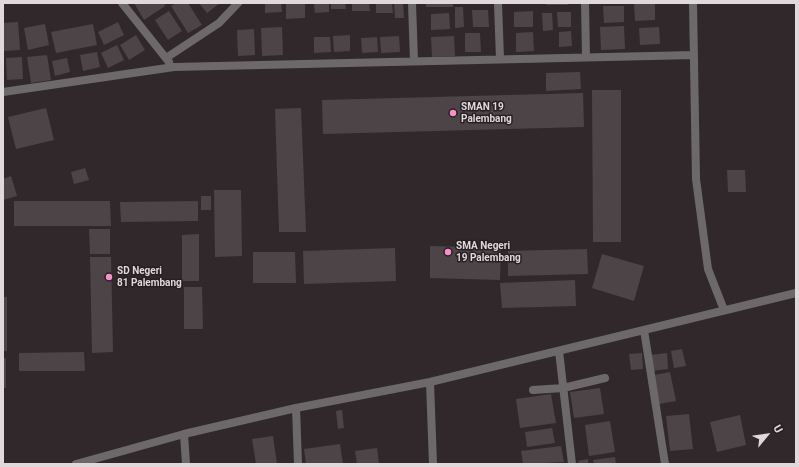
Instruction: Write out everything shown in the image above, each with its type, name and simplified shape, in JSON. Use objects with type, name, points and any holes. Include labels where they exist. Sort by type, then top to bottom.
[{"type":"street","points":[[122,3],[174,67]]},
{"type":"street","points":[[166,58],[219,23],[238,3]]},
{"type":"street","points":[[412,3],[414,61]]},
{"type":"street","points":[[498,3],[500,59]]},
{"type":"street","points":[[585,3],[586,57]]},
{"type":"street","points":[[693,3],[696,179],[701,227],[708,269],[724,310]]},
{"type":"street","points":[[3,92],[174,67],[694,54]]},
{"type":"street","points":[[76,464],[89,463],[184,434],[296,408],[430,382],[796,293]]},
{"type":"street","points":[[644,330],[665,464]]},
{"type":"street","points":[[559,351],[572,464]]},
{"type":"street","points":[[533,390],[563,388],[605,378]]},
{"type":"street","points":[[430,382],[433,464]]},
{"type":"street","points":[[296,408],[298,464]]},
{"type":"street","points":[[184,434],[186,464]]},
{"type":"building","points":[[134,3],[164,3],[165,6],[144,20]]},
{"type":"building","points":[[176,3],[188,3],[202,25],[188,33],[171,6]]},
{"type":"building","points":[[199,3],[220,3],[207,13]]},
{"type":"building","points":[[265,3],[281,3],[282,12],[265,13]]},
{"type":"building","points":[[286,3],[305,3],[305,18],[286,19]]},
{"type":"building","points":[[314,3],[329,3],[329,12],[315,13]]},
{"type":"building","points":[[331,3],[345,3],[346,9],[331,9]]},
{"type":"building","points":[[352,3],[369,3],[370,11],[352,11]]},
{"type":"building","points":[[376,3],[392,3],[393,13],[376,13]]},
{"type":"building","points":[[394,3],[403,3],[404,18],[395,18]]},
{"type":"building","points":[[426,3],[453,3],[453,7],[426,7]]},
{"type":"building","points":[[546,3],[568,3],[568,5],[546,5]]},
{"type":"building","points":[[634,3],[655,3],[655,20],[635,21]]},
{"type":"building","points":[[603,6],[624,6],[624,22],[604,23]]},
{"type":"building","points":[[455,7],[463,7],[464,27],[455,28]]},
{"type":"building","points":[[472,10],[488,10],[489,27],[473,27]]},
{"type":"building","points":[[169,11],[182,31],[168,40],[155,20]]},
{"type":"building","points":[[533,11],[533,27],[514,27],[514,12]]},
{"type":"building","points":[[557,12],[571,12],[571,27],[558,27]]},
{"type":"building","points":[[449,13],[450,29],[431,30],[431,14]]},
{"type":"building","points":[[542,13],[552,13],[553,30],[543,31]]},
{"type":"building","points":[[18,22],[20,50],[3,51],[3,23]]},
{"type":"building","points":[[118,22],[124,35],[104,45],[98,32]]},
{"type":"building","points":[[45,24],[49,45],[28,50],[24,28]]},
{"type":"building","points":[[93,24],[97,45],[56,53],[51,32]]},
{"type":"building","points":[[624,26],[625,49],[601,50],[600,27]]},
{"type":"building","points":[[282,27],[283,55],[262,56],[261,28]]},
{"type":"building","points":[[659,27],[660,44],[640,45],[639,28]]},
{"type":"building","points":[[254,29],[255,55],[238,56],[237,30]]},
{"type":"building","points":[[571,31],[572,46],[559,47],[559,32]]},
{"type":"building","points":[[533,32],[534,51],[516,52],[516,33]]},
{"type":"building","points":[[465,33],[480,33],[481,52],[465,52]]},
{"type":"building","points":[[136,35],[145,50],[129,60],[120,45]]},
{"type":"building","points":[[350,35],[350,51],[334,52],[333,36]]},
{"type":"building","points":[[399,36],[400,52],[381,53],[380,37]]},
{"type":"building","points":[[454,36],[455,56],[432,57],[431,37]]},
{"type":"building","points":[[314,37],[330,37],[331,52],[314,53]]},
{"type":"building","points":[[377,37],[378,52],[362,53],[361,38]]},
{"type":"building","points":[[117,45],[124,60],[108,68],[101,53]]},
{"type":"building","points":[[97,52],[100,67],[83,71],[80,55]]},
{"type":"building","points":[[47,55],[51,80],[31,83],[27,57]]},
{"type":"building","points":[[22,57],[23,79],[7,80],[6,58]]},
{"type":"building","points":[[67,58],[70,72],[55,76],[52,61]]},
{"type":"building","points":[[580,72],[581,89],[546,91],[546,73]]},
{"type":"building","points":[[592,90],[621,90],[621,242],[593,242]]},
{"type":"building","name":"SMAN 19 Palembang","points":[[583,93],[584,127],[323,134],[322,100]]},
{"type":"building","points":[[46,108],[54,140],[16,149],[8,117]]},
{"type":"building","points":[[301,108],[306,232],[279,232],[275,109]]},
{"type":"building","points":[[85,168],[89,180],[74,184],[71,172]]},
{"type":"building","points":[[727,170],[745,170],[746,192],[728,192]]},
{"type":"building","points":[[11,176],[17,196],[3,200],[3,179]]},
{"type":"building","points":[[214,190],[241,190],[242,256],[215,257]]},
{"type":"building","points":[[201,196],[211,196],[211,210],[201,210]]},
{"type":"building","points":[[14,201],[110,201],[111,226],[14,226]]},
{"type":"building","points":[[198,201],[198,221],[121,222],[120,202]]},
{"type":"building","points":[[89,229],[110,229],[110,254],[90,254]]},
{"type":"building","points":[[199,234],[199,281],[182,281],[182,235]]},
{"type":"building","points":[[430,246],[501,248],[500,280],[430,278]]},
{"type":"building","points":[[395,248],[396,281],[304,284],[303,251]]},
{"type":"building","points":[[587,249],[588,274],[508,276],[508,251]]},
{"type":"building","points":[[253,252],[295,252],[296,283],[253,283]]},
{"type":"building","points":[[602,254],[644,266],[634,301],[592,288]]},
{"type":"building","points":[[90,257],[111,257],[113,352],[92,353]]},
{"type":"building","points":[[575,280],[576,306],[502,308],[500,283]]},
{"type":"building","points":[[184,287],[202,287],[203,329],[184,329]]},
{"type":"building","points":[[3,297],[7,297],[7,351],[3,351]]},
{"type":"building","points":[[682,349],[686,366],[674,368],[671,351]]},
{"type":"building","points":[[84,352],[85,371],[19,371],[19,353]]},
{"type":"building","points":[[642,353],[643,369],[631,370],[629,354]]},
{"type":"building","points":[[667,353],[668,369],[652,371],[650,355]]},
{"type":"building","points":[[3,358],[6,358],[6,388],[3,388]]},
{"type":"building","points":[[670,372],[676,401],[659,404],[654,375]]},
{"type":"building","points":[[600,388],[604,414],[574,418],[570,392]]},
{"type":"building","points":[[551,394],[556,423],[520,428],[516,399]]},
{"type":"building","points":[[342,410],[344,428],[338,429],[336,411]]},
{"type":"building","points":[[689,414],[693,449],[670,451],[666,416]]},
{"type":"building","points":[[740,415],[746,445],[717,452],[710,422]]},
{"type":"building","points":[[610,421],[615,452],[589,456],[585,425]]},
{"type":"building","points":[[552,428],[555,443],[527,447],[525,432]]},
{"type":"building","points":[[273,436],[277,464],[256,464],[252,439]]},
{"type":"building","points":[[340,444],[343,464],[306,464],[304,449]]},
{"type":"building","points":[[561,446],[564,462],[523,464],[521,451]]},
{"type":"building","points":[[377,448],[379,464],[357,464],[355,451]]},
{"type":"building","points":[[615,457],[616,464],[594,464],[593,460]]},
{"type":"building","points":[[588,459],[588,464],[579,464],[578,461]]},
{"type":"place","name":"SMAN 19 Palembang","points":[[453,113]]},
{"type":"place","name":"SMA Negeri 19 Palembang","points":[[448,252]]},
{"type":"place","name":"SD Negeri 81 Palembang","points":[[109,277]]}]
